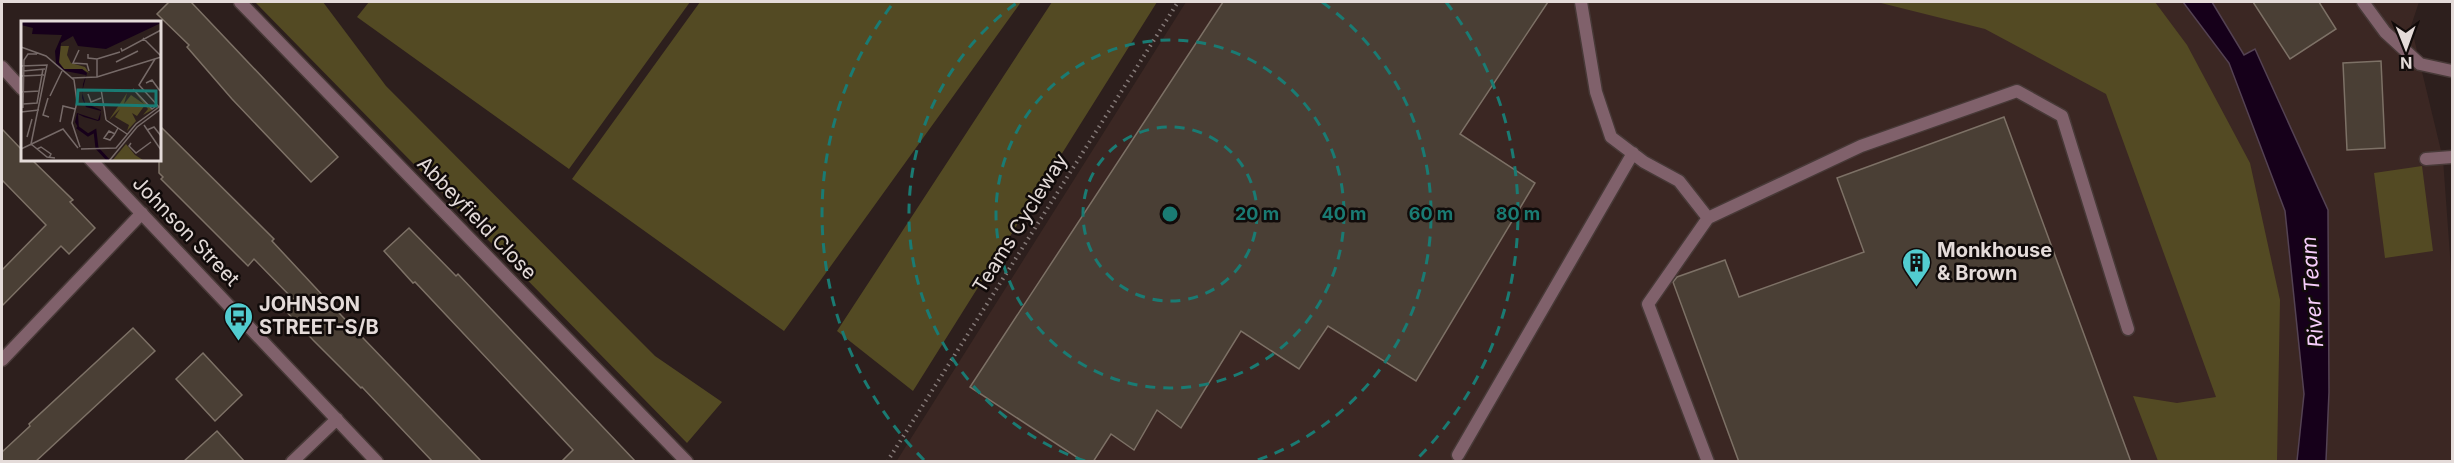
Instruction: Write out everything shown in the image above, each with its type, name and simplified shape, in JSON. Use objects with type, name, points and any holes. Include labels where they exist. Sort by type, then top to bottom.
[{"type":"street","name":"Abbeyfield Close","points":[[240,2],[687,462]]},
{"type":"street","points":[[1581,2],[1596,92],[1611,137],[1679,181],[1708,218]]},
{"type":"street","points":[[2363,2],[2385,32],[2420,64],[2452,71]]},
{"type":"street","points":[[2,67],[21,88]]},
{"type":"street","points":[[1708,462],[1648,304],[1708,218],[1861,146],[2017,91],[2062,116],[2128,329]]},
{"type":"street","points":[[1458,454],[1633,153]]},
{"type":"street","points":[[2426,159],[2452,157]]},
{"type":"street","name":"Johnson Street","points":[[91,160],[377,462]]},
{"type":"street","points":[[2,360],[142,213]]},
{"type":"street","points":[[292,462],[337,419]]},
{"type":"path","name":"Teams Cycleway","points":[[886,462],[1178,2]]},
{"type":"shaded area","points":[[255,2],[323,2],[386,86],[655,356],[722,402],[687,443]]},
{"type":"shaded area","points":[[369,2],[690,2],[569,169],[357,17]]},
{"type":"shaded area","points":[[700,2],[1021,2],[784,331],[572,179]]},
{"type":"shaded area","points":[[1052,2],[1157,2],[913,391],[837,331]]},
{"type":"shaded area","points":[[1186,2],[2419,2],[2411,26],[2443,159],[2452,283],[2452,461],[896,462]]},
{"type":"shaded area","points":[[1877,2],[2155,2],[2187,45],[2250,163],[2280,300],[2277,461],[2158,461],[2133,396],[2177,403],[2216,397],[2106,94],[1985,29]]},
{"type":"shaded area","points":[[2422,166],[2433,251],[2385,258],[2374,173]]},
{"type":"water","name":"River Team","points":[[2183,2],[2212,2],[2244,55],[2255,49],[2328,210],[2329,392],[2326,461],[2297,461],[2304,394],[2285,211],[2229,63]]},
{"type":"building","points":[[169,2],[191,2],[338,157],[311,182],[232,99],[187,47],[189,45],[157,14]]},
{"type":"building","points":[[1223,2],[1548,2],[1460,134],[1535,183],[1416,381],[1328,326],[1299,369],[1241,331],[1181,428],[1157,410],[1134,450],[1111,434],[1093,462],[1084,462],[970,387]]},
{"type":"building","points":[[2253,2],[2319,2],[2336,29],[2290,59]]},
{"type":"building","points":[[2381,61],[2385,148],[2347,150],[2343,63]]},
{"type":"building","name":"Monkhouse & Brown","points":[[2004,117],[2131,462],[1739,462],[1673,282],[1677,277],[1725,260],[1739,297],[1864,252],[1837,178]]},
{"type":"building","points":[[160,126],[274,239],[272,241],[340,314],[482,462],[433,462],[283,308],[293,299],[254,259],[248,266],[161,179],[163,177],[159,173]]},
{"type":"building","points":[[2,129],[21,149],[21,160],[32,160],[73,200],[70,202],[95,228],[69,254],[61,246],[2,306],[2,270],[46,225],[2,180]]},
{"type":"building","points":[[409,228],[456,276],[458,274],[636,462],[561,462],[573,450],[384,251]]},
{"type":"building","points":[[133,328],[155,351],[35,462],[2,462],[2,452],[30,426],[29,424]]},
{"type":"building","points":[[203,353],[242,395],[215,421],[176,379]]},
{"type":"building","points":[[217,431],[245,462],[183,462]]},
{"type":"place","name":"Monkhouse & Brown","points":[[1916,288]]},
{"type":"place","name":"JOHNSON STREET-S/B","points":[[238,342]]}]
